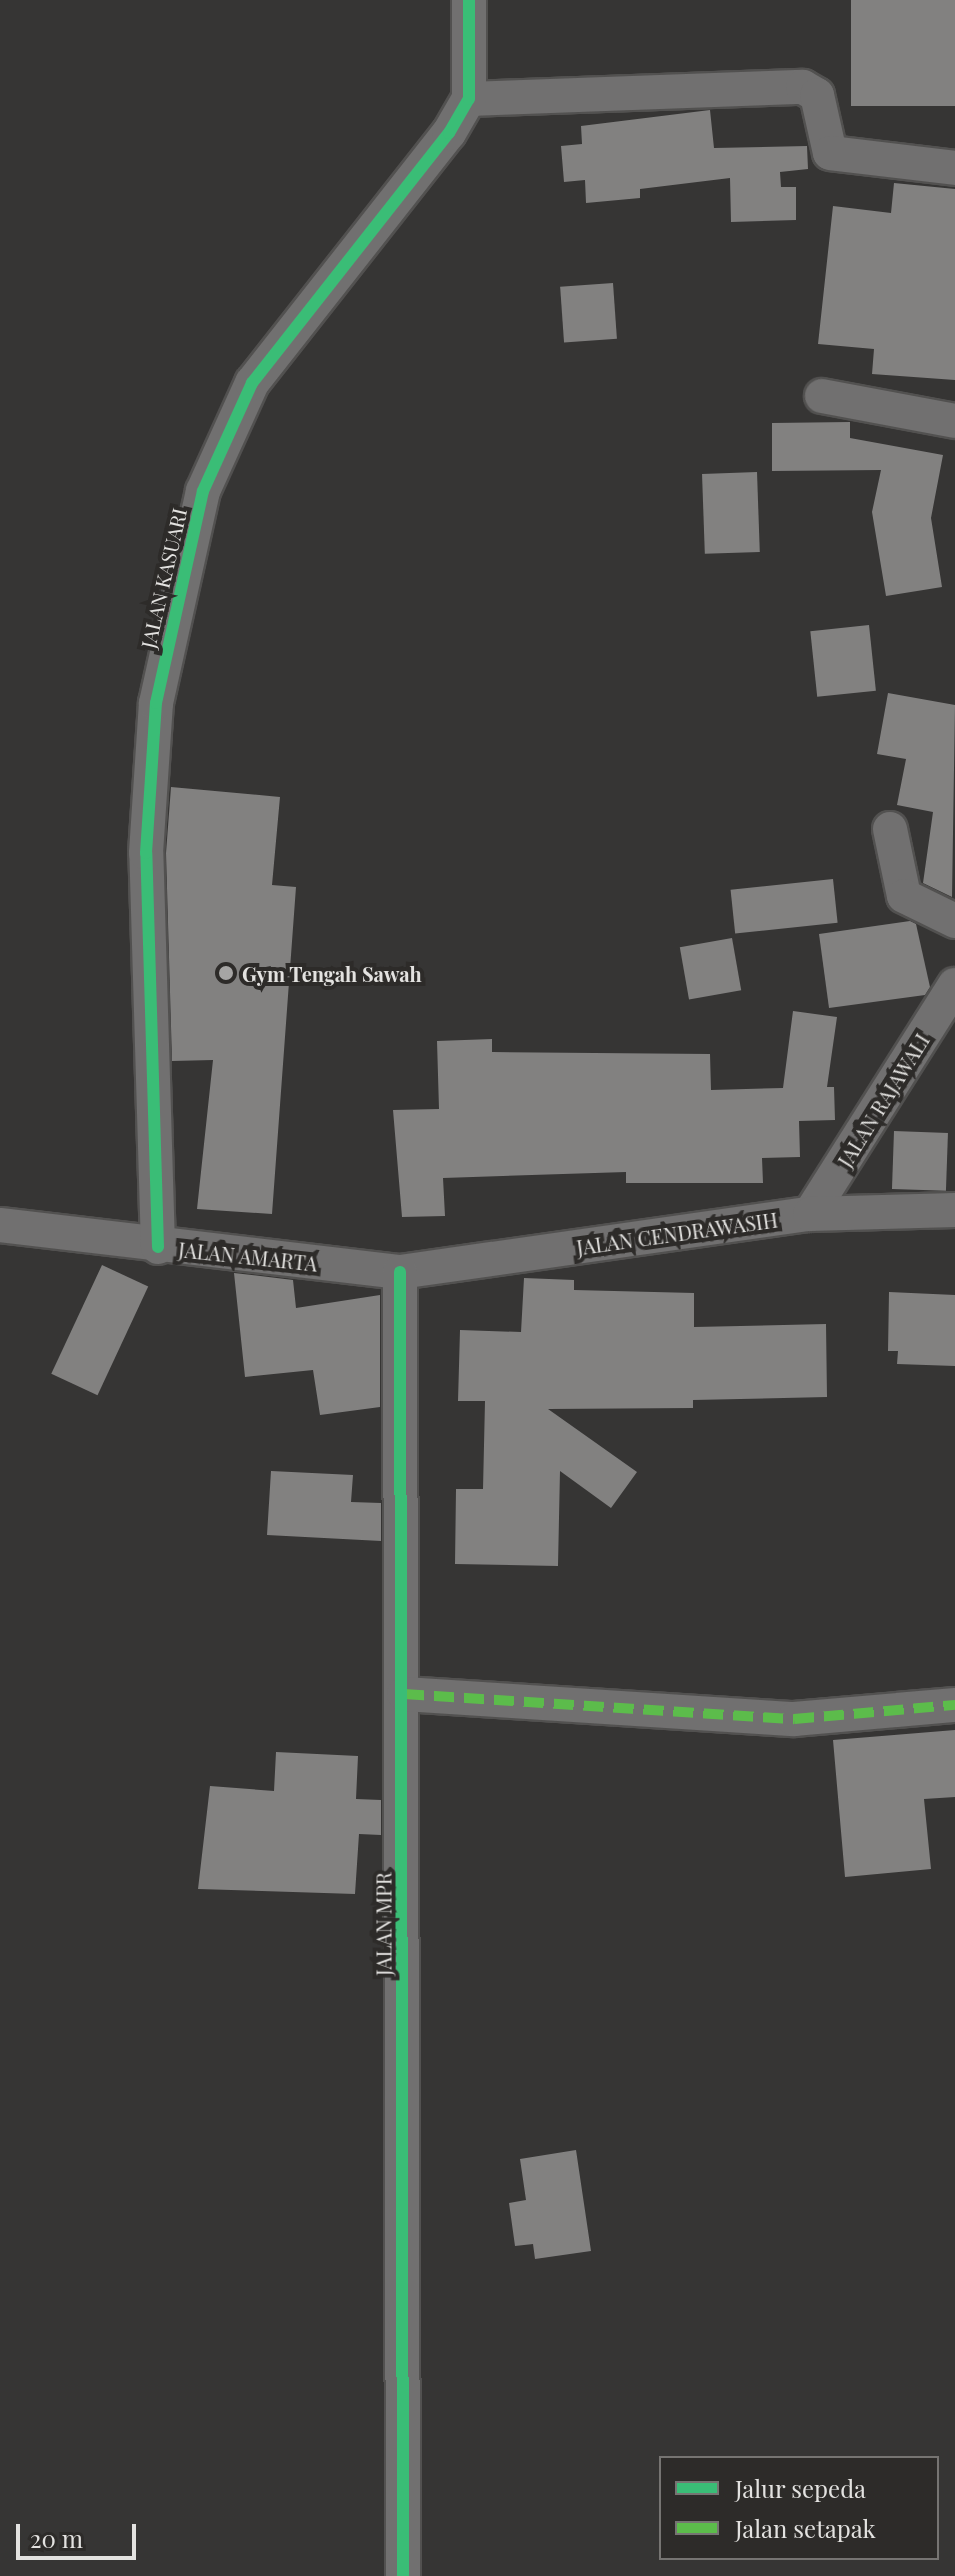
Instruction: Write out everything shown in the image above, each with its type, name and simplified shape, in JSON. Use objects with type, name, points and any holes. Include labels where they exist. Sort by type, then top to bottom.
[{"type":"street","points":[[469,0],[469,99],[803,87],[817,95],[830,153],[955,168]]},
{"type":"street","name":"JALAN KASUARI","points":[[158,1247],[146,853],[156,703],[203,491],[252,383],[449,133],[469,99]]},
{"type":"street","points":[[822,396],[955,421]]},
{"type":"street","points":[[890,829],[904,896],[955,921]]},
{"type":"street","name":"JALAN RAJAWALI","points":[[810,1214],[955,985]]},
{"type":"street","name":"JALAN CENDRAWASIH","points":[[400,1272],[810,1214],[955,1210]]},
{"type":"street","name":"JALAN AMARTA","points":[[0,1225],[158,1247],[400,1272]]},
{"type":"street","name":"JALAN MPR","points":[[400,1272],[404,1694],[403,2576]]},
{"type":"street","points":[[404,1694],[794,1719],[955,1705]]},
{"type":"building","points":[[851,0],[955,0],[955,106],[851,106]]},
{"type":"building","points":[[710,110],[714,148],[807,146],[808,169],[780,172],[781,187],[796,187],[796,220],[731,222],[730,178],[640,189],[640,198],[586,203],[585,180],[564,182],[561,146],[582,144],[581,126]]},
{"type":"building","points":[[894,183],[955,189],[955,380],[872,374],[874,349],[818,344],[833,206],[891,213]]},
{"type":"building","points":[[613,283],[617,339],[564,343],[560,287]]},
{"type":"building","points":[[850,422],[850,438],[943,455],[931,518],[942,587],[886,596],[872,512],[881,470],[772,471],[772,423]]},
{"type":"building","points":[[757,472],[760,552],[705,554],[702,474]]},
{"type":"building","points":[[869,625],[876,691],[817,697],[810,631]]},
{"type":"building","points":[[888,693],[955,705],[952,897],[923,883],[933,812],[897,805],[906,759],[877,754]]},
{"type":"building","points":[[171,787],[280,797],[272,885],[296,887],[272,1214],[197,1209],[213,1060],[172,1061],[166,853]]},
{"type":"building","points":[[833,879],[838,923],[735,934],[731,890]]},
{"type":"building","points":[[910,921],[916,924],[930,987],[925,995],[829,1008],[819,934]]},
{"type":"building","points":[[732,938],[741,990],[689,999],[680,947]]},
{"type":"building","points":[[793,1011],[837,1017],[827,1087],[834,1087],[835,1120],[799,1121],[800,1157],[762,1158],[763,1183],[626,1183],[626,1172],[443,1178],[445,1216],[402,1217],[393,1110],[439,1109],[437,1041],[492,1039],[492,1052],[710,1054],[711,1090],[783,1088]]},
{"type":"building","points":[[894,1131],[948,1133],[946,1191],[892,1189]]},
{"type":"building","points":[[102,1265],[148,1287],[98,1395],[51,1374]]},
{"type":"building","points":[[234,1273],[293,1280],[296,1308],[380,1295],[380,1407],[320,1415],[313,1370],[245,1377]]},
{"type":"building","points":[[524,1278],[574,1280],[574,1290],[694,1293],[694,1327],[826,1324],[827,1397],[693,1400],[693,1408],[548,1409],[637,1472],[611,1508],[560,1471],[558,1566],[455,1564],[456,1489],[483,1489],[485,1401],[458,1401],[460,1330],[521,1332]]},
{"type":"building","points":[[889,1292],[955,1295],[955,1366],[897,1364],[898,1351],[888,1351]]},
{"type":"building","points":[[271,1471],[353,1475],[351,1502],[381,1503],[381,1541],[267,1535]]},
{"type":"building","points":[[955,1730],[955,1797],[924,1799],[931,1869],[845,1877],[833,1740]]},
{"type":"building","points":[[276,1752],[358,1756],[356,1799],[381,1800],[381,1835],[359,1834],[355,1894],[198,1889],[210,1786],[274,1791]]},
{"type":"building","points":[[576,2150],[591,2251],[535,2259],[533,2244],[515,2246],[509,2203],[526,2200],[520,2159]]},
{"type":"marked path","points":[[404,1694],[794,1719],[955,1705]]},
{"type":"cycle path","points":[[158,1247],[146,853],[156,703],[203,491],[252,383],[449,133],[469,99],[469,0]]},
{"type":"cycle path","points":[[400,1272],[403,2576]]},
{"type":"place","name":"Gym Tengah Sawah","points":[[226,973]]}]
